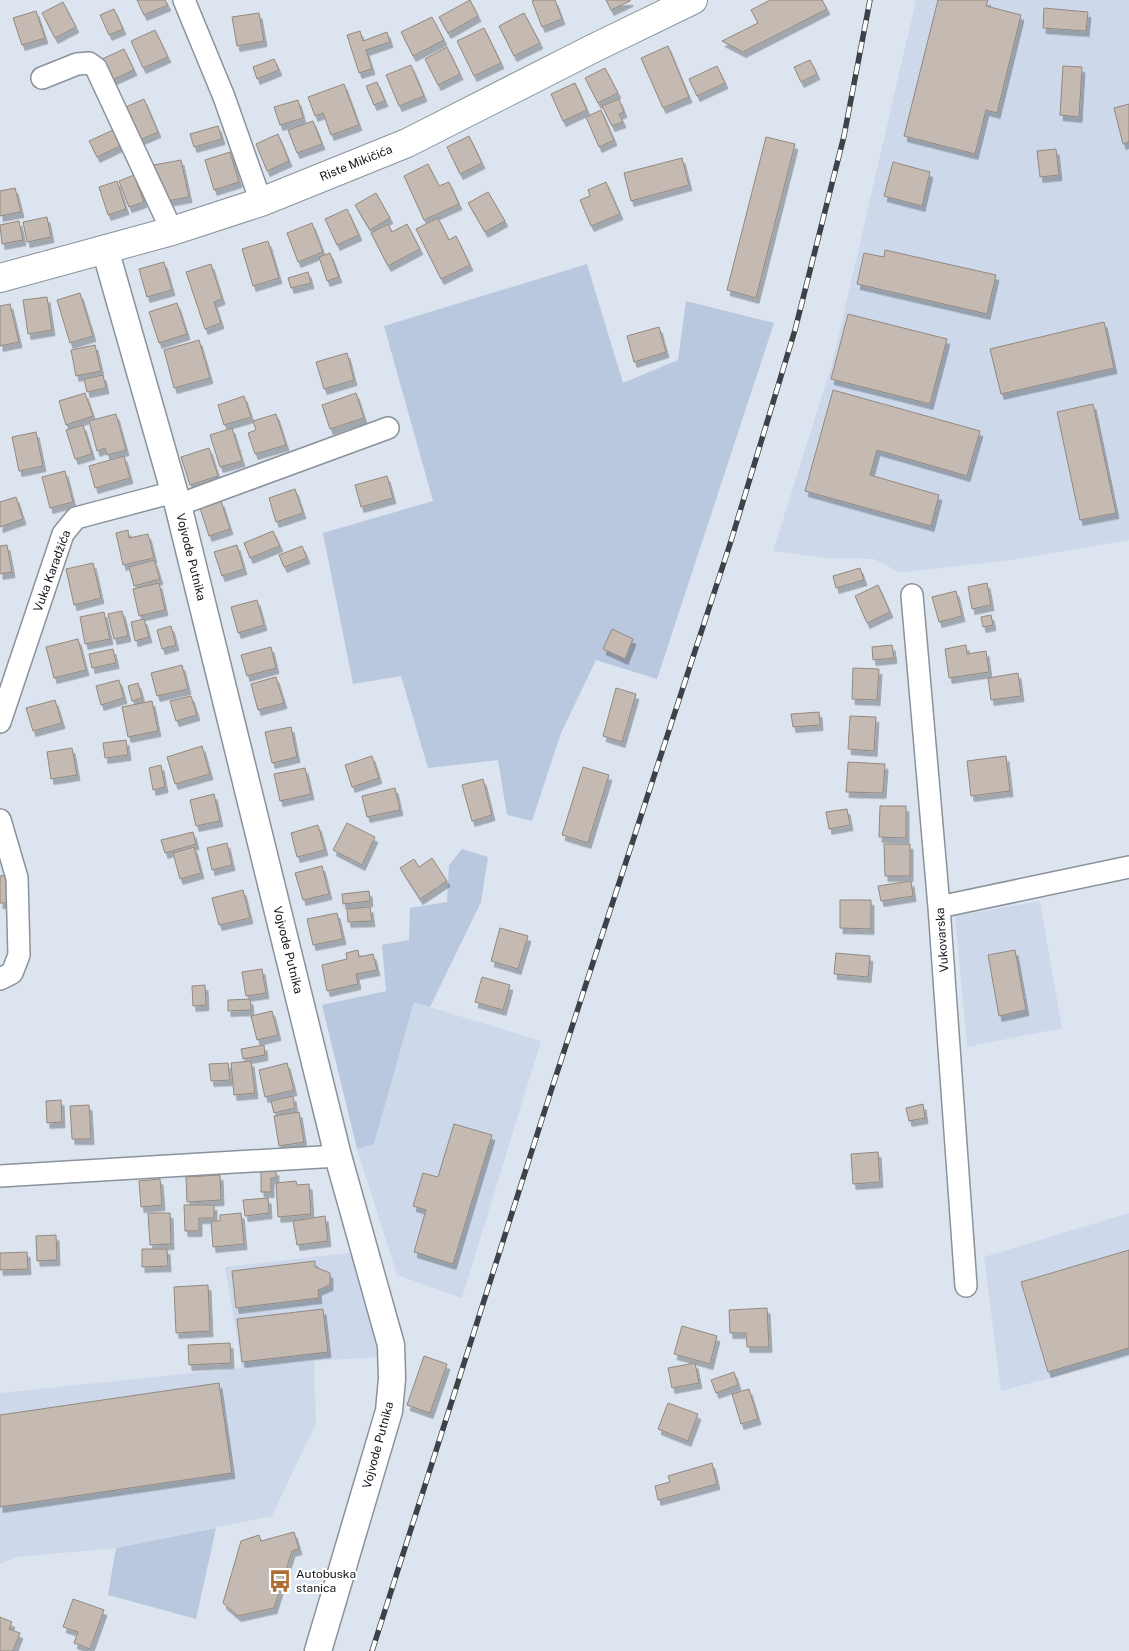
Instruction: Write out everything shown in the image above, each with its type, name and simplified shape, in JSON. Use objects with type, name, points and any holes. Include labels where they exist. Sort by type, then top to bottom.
[{"type":"main road","name":"Riste Mikičića","points":[[0,278],[172,231],[261,202],[407,142],[693,0]]},
{"type":"street","points":[[184,0],[224,97],[261,202]]},
{"type":"street","points":[[42,78],[77,64],[89,63],[96,68],[172,231]]},
{"type":"street","name":"Vojvode Putnika","points":[[105,249],[176,498],[338,1156],[391,1345],[392,1379],[389,1411],[318,1651]]},
{"type":"street","name":"Vuka Karadžića","points":[[0,722],[63,534],[76,518],[176,498],[388,428]]},
{"type":"street","name":"Vukovarska","points":[[912,594],[939,907],[966,1286]]},
{"type":"street","points":[[0,820],[17,878],[19,955],[12,972],[0,979]]},
{"type":"street","points":[[939,907],[1129,867]]},
{"type":"street","points":[[0,1176],[338,1156]]},
{"type":"shaded area","points":[[916,0],[1129,0],[1129,540],[1011,560],[906,572],[899,572],[874,559],[824,558],[773,551],[832,364]]},
{"type":"shaded area","points":[[587,264],[623,383],[678,360],[686,301],[774,323],[657,679],[596,660],[561,733],[532,821],[507,815],[498,760],[428,768],[401,676],[353,684],[323,533],[433,501],[384,326]]},
{"type":"shaded area","points":[[462,849],[488,857],[481,902],[430,1007],[414,1002],[374,1144],[357,1149],[322,1005],[386,991],[382,945],[409,940],[410,908],[447,902],[449,865]]},
{"type":"shaded area","points":[[1040,901],[1062,1028],[967,1047],[955,916]]},
{"type":"shaded area","points":[[414,1002],[541,1041],[462,1298],[397,1275],[357,1149],[374,1144]]},
{"type":"shaded area","points":[[1129,1213],[1129,1357],[1001,1391],[984,1257]]},
{"type":"shaded area","points":[[356,1252],[379,1357],[314,1361],[316,1423],[272,1516],[117,1548],[17,1557],[0,1564],[0,1393],[242,1368],[225,1267]]},
{"type":"shaded area","points":[[216,1528],[196,1619],[108,1595],[116,1548]]},
{"type":"building","points":[[137,0],[165,0],[168,5],[144,15]]},
{"type":"building","points":[[470,0],[478,16],[448,33],[439,17]]},
{"type":"building","points":[[555,0],[562,19],[542,27],[532,1]]},
{"type":"building","points":[[606,0],[630,0],[630,1],[611,10]]},
{"type":"building","points":[[770,0],[822,0],[827,9],[743,52],[722,41],[758,23],[751,10]]},
{"type":"building","points":[[938,0],[988,0],[986,6],[1021,15],[997,113],[986,110],[975,154],[904,136]]},
{"type":"building","points":[[63,2],[76,27],[55,38],[42,13]]},
{"type":"building","points":[[1044,8],[1088,12],[1086,31],[1043,28]]},
{"type":"building","points":[[114,9],[123,29],[109,35],[100,15]]},
{"type":"building","points":[[36,11],[45,38],[22,45],[13,18]]},
{"type":"building","points":[[259,13],[264,41],[237,46],[232,17]]},
{"type":"building","points":[[524,13],[540,43],[514,56],[499,26]]},
{"type":"building","points":[[432,17],[444,40],[413,56],[401,32]]},
{"type":"building","points":[[484,28],[501,63],[474,76],[457,41]]},
{"type":"building","points":[[155,30],[168,57],[143,68],[131,41]]},
{"type":"building","points":[[360,31],[363,41],[387,32],[390,42],[366,50],[372,69],[359,73],[347,35]]},
{"type":"building","points":[[668,46],[689,97],[663,108],[641,58]]},
{"type":"building","points":[[447,47],[460,74],[438,85],[425,59]]},
{"type":"building","points":[[124,49],[134,70],[112,80],[102,59]]},
{"type":"building","points":[[274,59],[279,70],[257,79],[253,67]]},
{"type":"building","points":[[810,60],[817,74],[801,82],[794,67]]},
{"type":"building","points":[[411,65],[424,96],[399,106],[386,75]]},
{"type":"building","points":[[717,66],[725,83],[697,96],[689,79]]},
{"type":"building","points":[[1063,66],[1082,67],[1079,117],[1060,115]]},
{"type":"building","points":[[605,68],[618,93],[598,103],[585,78]]},
{"type":"building","points":[[377,82],[385,101],[374,105],[366,86]]},
{"type":"building","points":[[575,83],[587,110],[563,121],[551,94]]},
{"type":"building","points":[[344,84],[359,125],[331,135],[323,113],[315,116],[308,97]]},
{"type":"building","points":[[144,99],[158,132],[135,142],[121,109]]},
{"type":"building","points":[[619,99],[624,112],[619,114],[623,122],[612,126],[602,106]]},
{"type":"building","points":[[298,100],[303,118],[280,125],[274,107]]},
{"type":"building","points":[[1129,104],[1129,142],[1123,144],[1114,108]]},
{"type":"building","points":[[601,110],[614,140],[599,147],[586,117]]},
{"type":"building","points":[[313,121],[322,144],[297,153],[288,130]]},
{"type":"building","points":[[218,126],[222,139],[194,147],[190,134]]},
{"type":"building","points":[[113,130],[120,146],[97,157],[89,141]]},
{"type":"building","points":[[278,134],[289,161],[267,171],[256,144]]},
{"type":"building","points":[[469,136],[482,163],[460,174],[447,147]]},
{"type":"building","points":[[766,137],[795,144],[756,298],[727,290]]},
{"type":"building","points":[[1056,149],[1059,175],[1040,177],[1037,151]]},
{"type":"building","points":[[230,152],[239,182],[214,190],[205,160]]},
{"type":"building","points":[[682,158],[689,185],[631,201],[624,173]]},
{"type":"building","points":[[181,160],[189,197],[162,202],[154,165]]},
{"type":"building","points":[[893,162],[930,172],[922,206],[884,196]]},
{"type":"building","points":[[428,164],[439,186],[449,182],[459,204],[424,220],[404,176]]},
{"type":"building","points":[[134,175],[144,202],[129,207],[119,181]]},
{"type":"building","points":[[117,181],[126,209],[108,215],[99,187]]},
{"type":"building","points":[[606,182],[620,214],[591,226],[580,200],[590,196],[588,190]]},
{"type":"building","points":[[15,188],[21,212],[0,216],[0,191]]},
{"type":"building","points":[[488,192],[505,221],[485,232],[468,203]]},
{"type":"building","points":[[376,193],[390,218],[370,230],[355,205]]},
{"type":"building","points":[[347,209],[359,235],[337,245],[325,219]]},
{"type":"building","points":[[47,217],[51,237],[27,242],[23,222]]},
{"type":"building","points":[[438,218],[449,240],[456,236],[470,265],[441,279],[416,229]]},
{"type":"building","points":[[19,221],[23,240],[2,244],[0,225]]},
{"type":"building","points":[[312,223],[323,252],[298,262],[287,233]]},
{"type":"building","points":[[388,224],[392,232],[407,224],[420,249],[388,266],[371,233]]},
{"type":"building","points":[[268,241],[279,278],[253,286],[242,249]]},
{"type":"building","points":[[885,250],[996,275],[987,314],[857,284],[864,253],[884,257]]},
{"type":"building","points":[[330,253],[339,277],[327,281],[319,257]]},
{"type":"building","points":[[164,262],[172,290],[147,297],[139,269]]},
{"type":"building","points":[[211,264],[222,299],[214,302],[221,323],[205,329],[186,272]]},
{"type":"building","points":[[308,272],[311,283],[291,288],[288,278]]},
{"type":"building","points":[[80,293],[93,336],[70,343],[57,300]]},
{"type":"building","points":[[47,297],[52,330],[28,334],[23,300]]},
{"type":"building","points":[[177,303],[187,334],[159,343],[149,312]]},
{"type":"building","points":[[10,304],[19,342],[0,346],[0,306]]},
{"type":"building","points":[[848,314],[947,339],[930,404],[831,379]]},
{"type":"building","points":[[1104,322],[1114,368],[1001,394],[990,349]]},
{"type":"building","points":[[659,327],[666,352],[634,362],[627,336]]},
{"type":"building","points":[[199,340],[210,378],[174,388],[164,350]]},
{"type":"building","points":[[95,345],[101,371],[76,376],[71,350]]},
{"type":"building","points":[[347,353],[354,380],[324,389],[316,362]]},
{"type":"building","points":[[103,375],[106,388],[87,392],[84,379]]},
{"type":"building","points":[[833,390],[980,431],[967,476],[877,450],[870,475],[939,495],[931,526],[805,491]]},
{"type":"building","points":[[85,393],[93,416],[66,425],[59,401]]},
{"type":"building","points":[[356,393],[364,418],[330,429],[322,405]]},
{"type":"building","points":[[244,396],[251,417],[224,425],[218,405]]},
{"type":"building","points":[[1093,404],[1116,513],[1080,520],[1057,412]]},
{"type":"building","points":[[116,414],[126,450],[107,455],[105,448],[97,451],[89,421]]},
{"type":"building","points":[[276,414],[286,445],[255,454],[248,433],[256,430],[253,421]]},
{"type":"building","points":[[83,425],[92,454],[75,459],[66,430]]},
{"type":"building","points":[[232,428],[242,461],[220,467],[210,435]]},
{"type":"building","points":[[36,432],[43,466],[19,471],[12,437]]},
{"type":"building","points":[[209,448],[218,476],[190,485],[181,457]]},
{"type":"building","points":[[124,456],[130,478],[95,488],[89,466]]},
{"type":"building","points":[[65,471],[73,502],[50,508],[42,477]]},
{"type":"building","points":[[387,476],[393,498],[361,507],[355,485]]},
{"type":"building","points":[[295,489],[303,513],[276,522],[269,498]]},
{"type":"building","points":[[16,497],[23,519],[0,527],[0,502]]},
{"type":"building","points":[[221,501],[230,529],[209,536],[200,508]]},
{"type":"building","points":[[128,530],[129,538],[148,534],[154,558],[123,565],[116,533]]},
{"type":"building","points":[[273,531],[280,546],[250,558],[244,543]]},
{"type":"building","points":[[7,545],[12,572],[0,574],[0,546]]},
{"type":"building","points":[[237,545],[244,569],[222,576],[214,552]]},
{"type":"building","points":[[302,546],[307,558],[284,567],[279,555]]},
{"type":"building","points":[[154,560],[160,579],[134,586],[129,567]]},
{"type":"building","points":[[93,563],[101,598],[74,605],[66,569]]},
{"type":"building","points":[[860,568],[864,580],[836,588],[833,576]]},
{"type":"building","points":[[159,583],[165,610],[139,616],[133,589]]},
{"type":"building","points":[[987,583],[991,605],[972,609],[968,587]]},
{"type":"building","points":[[878,585],[890,612],[867,623],[855,596]]},
{"type":"building","points":[[956,591],[962,616],[939,622],[932,597]]},
{"type":"building","points":[[257,600],[264,625],[238,633],[231,607]]},
{"type":"building","points":[[122,611],[128,636],[114,639],[108,614]]},
{"type":"building","points":[[104,612],[110,639],[85,644],[80,617]]},
{"type":"building","points":[[991,615],[993,625],[983,627],[981,617]]},
{"type":"building","points":[[144,619],[149,637],[135,641],[131,622]]},
{"type":"building","points":[[171,626],[176,645],[162,649],[157,630]]},
{"type":"building","points":[[612,629],[633,639],[625,659],[603,649]]},
{"type":"building","points":[[78,639],[86,670],[54,678],[46,647]]},
{"type":"building","points":[[892,645],[894,658],[873,660],[872,647]]},
{"type":"building","points":[[966,645],[967,654],[986,651],[989,672],[949,678],[945,649]]},
{"type":"building","points":[[271,647],[276,668],[247,676],[241,655]]},
{"type":"building","points":[[113,649],[116,663],[92,668],[89,654]]},
{"type":"building","points":[[182,665],[188,689],[157,696],[151,673]]},
{"type":"building","points":[[853,668],[879,669],[877,700],[852,699]]},
{"type":"building","points":[[1018,673],[1021,696],[991,700],[988,678]]},
{"type":"building","points":[[276,677],[284,703],[258,710],[251,684]]},
{"type":"building","points":[[119,680],[124,698],[101,705],[96,686]]},
{"type":"building","points":[[138,683],[142,698],[132,701],[128,686]]},
{"type":"building","points":[[616,688],[636,694],[622,742],[603,736]]},
{"type":"building","points":[[191,696],[197,715],[176,721],[170,701]]},
{"type":"building","points":[[55,700],[62,723],[33,731],[26,708]]},
{"type":"building","points":[[152,701],[158,731],[128,737],[122,707]]},
{"type":"building","points":[[819,712],[820,725],[793,727],[791,714]]},
{"type":"building","points":[[850,716],[876,717],[874,751],[848,749]]},
{"type":"building","points":[[291,727],[297,757],[272,763],[265,732]]},
{"type":"building","points":[[126,740],[128,755],[105,758],[103,743]]},
{"type":"building","points":[[202,746],[210,774],[175,784],[167,757]]},
{"type":"building","points":[[72,748],[77,775],[51,779],[47,752]]},
{"type":"building","points":[[372,756],[379,778],[352,787],[345,765]]},
{"type":"building","points":[[1006,756],[1010,791],[971,796],[967,761]]},
{"type":"building","points":[[848,762],[885,764],[883,793],[846,792]]},
{"type":"building","points":[[161,765],[165,787],[153,790],[149,768]]},
{"type":"building","points":[[583,767],[609,775],[588,843],[562,835]]},
{"type":"building","points":[[305,768],[311,794],[280,801],[274,774]]},
{"type":"building","points":[[483,779],[492,815],[472,821],[462,785]]},
{"type":"building","points":[[395,788],[400,810],[367,817],[362,796]]},
{"type":"building","points":[[214,794],[220,821],[196,826],[190,800]]},
{"type":"building","points":[[880,806],[906,806],[906,838],[879,837]]},
{"type":"building","points":[[847,809],[850,825],[829,829],[826,812]]},
{"type":"building","points":[[347,823],[375,837],[362,865],[333,850]]},
{"type":"building","points":[[318,825],[325,850],[297,857],[291,833]]},
{"type":"building","points":[[193,832],[196,844],[165,853],[161,840]]},
{"type":"building","points":[[227,843],[232,865],[212,870],[207,848]]},
{"type":"building","points":[[884,844],[910,844],[910,876],[885,876]]},
{"type":"building","points":[[194,847],[201,873],[180,879],[173,853]]},
{"type":"building","points":[[432,858],[447,881],[420,899],[400,868],[414,859],[419,867]]},
{"type":"building","points":[[322,866],[329,894],[303,900],[295,873]]},
{"type":"building","points":[[5,875],[7,903],[0,903],[0,876]]},
{"type":"building","points":[[911,881],[913,896],[881,901],[878,886]]},
{"type":"building","points":[[243,890],[250,918],[219,925],[212,898]]},
{"type":"building","points":[[369,891],[370,901],[343,904],[342,894]]},
{"type":"building","points":[[840,900],[871,900],[871,929],[840,928]]},
{"type":"building","points":[[370,907],[372,921],[348,922],[347,909]]},
{"type":"building","points":[[337,913],[343,939],[313,945],[307,919]]},
{"type":"building","points":[[500,928],[528,936],[518,969],[491,961]]},
{"type":"building","points":[[358,950],[359,957],[373,954],[377,970],[356,974],[358,984],[327,991],[322,965],[347,959],[346,953]]},
{"type":"building","points":[[1015,950],[1026,1010],[999,1016],[988,955]]},
{"type":"building","points":[[836,953],[870,956],[868,977],[834,974]]},
{"type":"building","points":[[262,969],[266,993],[246,996],[242,972]]},
{"type":"building","points":[[482,977],[510,985],[503,1010],[475,1002]]},
{"type":"building","points":[[205,985],[206,1005],[193,1006],[192,986]]},
{"type":"building","points":[[250,999],[251,1010],[228,1011],[228,1000]]},
{"type":"building","points":[[272,1011],[278,1035],[257,1040],[251,1016]]},
{"type":"building","points":[[264,1045],[265,1055],[243,1059],[241,1049]]},
{"type":"building","points":[[251,1061],[255,1093],[234,1095],[231,1063]]},
{"type":"building","points":[[228,1063],[230,1080],[211,1081],[209,1064]]},
{"type":"building","points":[[287,1063],[294,1090],[265,1097],[259,1070]]},
{"type":"building","points":[[293,1096],[295,1108],[274,1113],[271,1101]]},
{"type":"building","points":[[61,1100],[62,1122],[47,1123],[46,1101]]},
{"type":"building","points":[[923,1104],[925,1118],[909,1121],[906,1108]]},
{"type":"building","points":[[89,1105],[91,1139],[72,1139],[70,1106]]},
{"type":"building","points":[[299,1112],[304,1142],[279,1146],[274,1116]]},
{"type":"building","points":[[454,1124],[492,1135],[453,1264],[414,1252],[426,1210],[413,1206],[423,1173],[438,1177]]},
{"type":"building","points":[[878,1152],[880,1182],[853,1184],[851,1154]]},
{"type":"building","points":[[276,1170],[276,1178],[271,1178],[271,1192],[261,1192],[261,1171]]},
{"type":"building","points":[[220,1175],[221,1200],[187,1202],[186,1177]]},
{"type":"building","points":[[160,1179],[162,1205],[141,1207],[139,1181]]},
{"type":"building","points":[[296,1181],[297,1185],[309,1184],[311,1214],[278,1217],[276,1183]]},
{"type":"building","points":[[268,1198],[269,1213],[245,1216],[243,1200]]},
{"type":"building","points":[[184,1205],[214,1205],[214,1218],[199,1218],[199,1231],[185,1231]]},
{"type":"building","points":[[148,1213],[170,1213],[171,1244],[150,1245]]},
{"type":"building","points":[[241,1213],[244,1244],[213,1247],[211,1221],[220,1221],[220,1215]]},
{"type":"building","points":[[325,1216],[328,1241],[297,1245],[293,1221]]},
{"type":"building","points":[[56,1235],[57,1260],[37,1261],[36,1236]]},
{"type":"building","points":[[142,1249],[167,1249],[168,1266],[142,1267]]},
{"type":"building","points":[[1129,1250],[1129,1348],[1048,1372],[1021,1282]]},
{"type":"building","points":[[27,1252],[28,1269],[0,1270],[0,1253]]},
{"type":"building","points":[[315,1261],[315,1267],[330,1273],[330,1285],[318,1290],[319,1298],[236,1308],[232,1271]]},
{"type":"building","points":[[208,1285],[210,1331],[176,1333],[174,1287]]},
{"type":"building","points":[[767,1308],[769,1347],[747,1347],[746,1333],[730,1333],[729,1310]]},
{"type":"building","points":[[323,1309],[328,1352],[242,1362],[237,1319]]},
{"type":"building","points":[[682,1326],[717,1336],[710,1364],[674,1354]]},
{"type":"building","points":[[230,1343],[231,1363],[189,1365],[188,1345]]},
{"type":"building","points":[[424,1356],[447,1364],[430,1413],[407,1405]]},
{"type":"building","points":[[695,1363],[699,1383],[672,1388],[668,1368]]},
{"type":"building","points":[[734,1372],[738,1385],[716,1393],[711,1380]]},
{"type":"building","points":[[219,1383],[232,1473],[0,1507],[0,1415]]},
{"type":"building","points":[[749,1389],[758,1419],[741,1424],[732,1394]]},
{"type":"building","points":[[668,1403],[698,1414],[688,1441],[658,1429]]},
{"type":"building","points":[[712,1463],[717,1484],[658,1500],[655,1486],[670,1482],[668,1476]]},
{"type":"building","points":[[294,1532],[299,1549],[292,1551],[274,1608],[238,1616],[223,1603],[241,1541],[259,1535],[261,1541]]},
{"type":"building","points":[[73,1599],[104,1610],[90,1649],[74,1643],[78,1632],[63,1627]]},
{"type":"building","points":[[0,1617],[12,1622],[9,1629],[20,1633],[13,1651],[0,1651]]},
{"type":"railway","points":[[372,1651],[551,1091],[731,541],[795,330],[844,136],[870,0]]},
{"type":"place","name":"Autobuska stanica","points":[[280,1581]]}]
